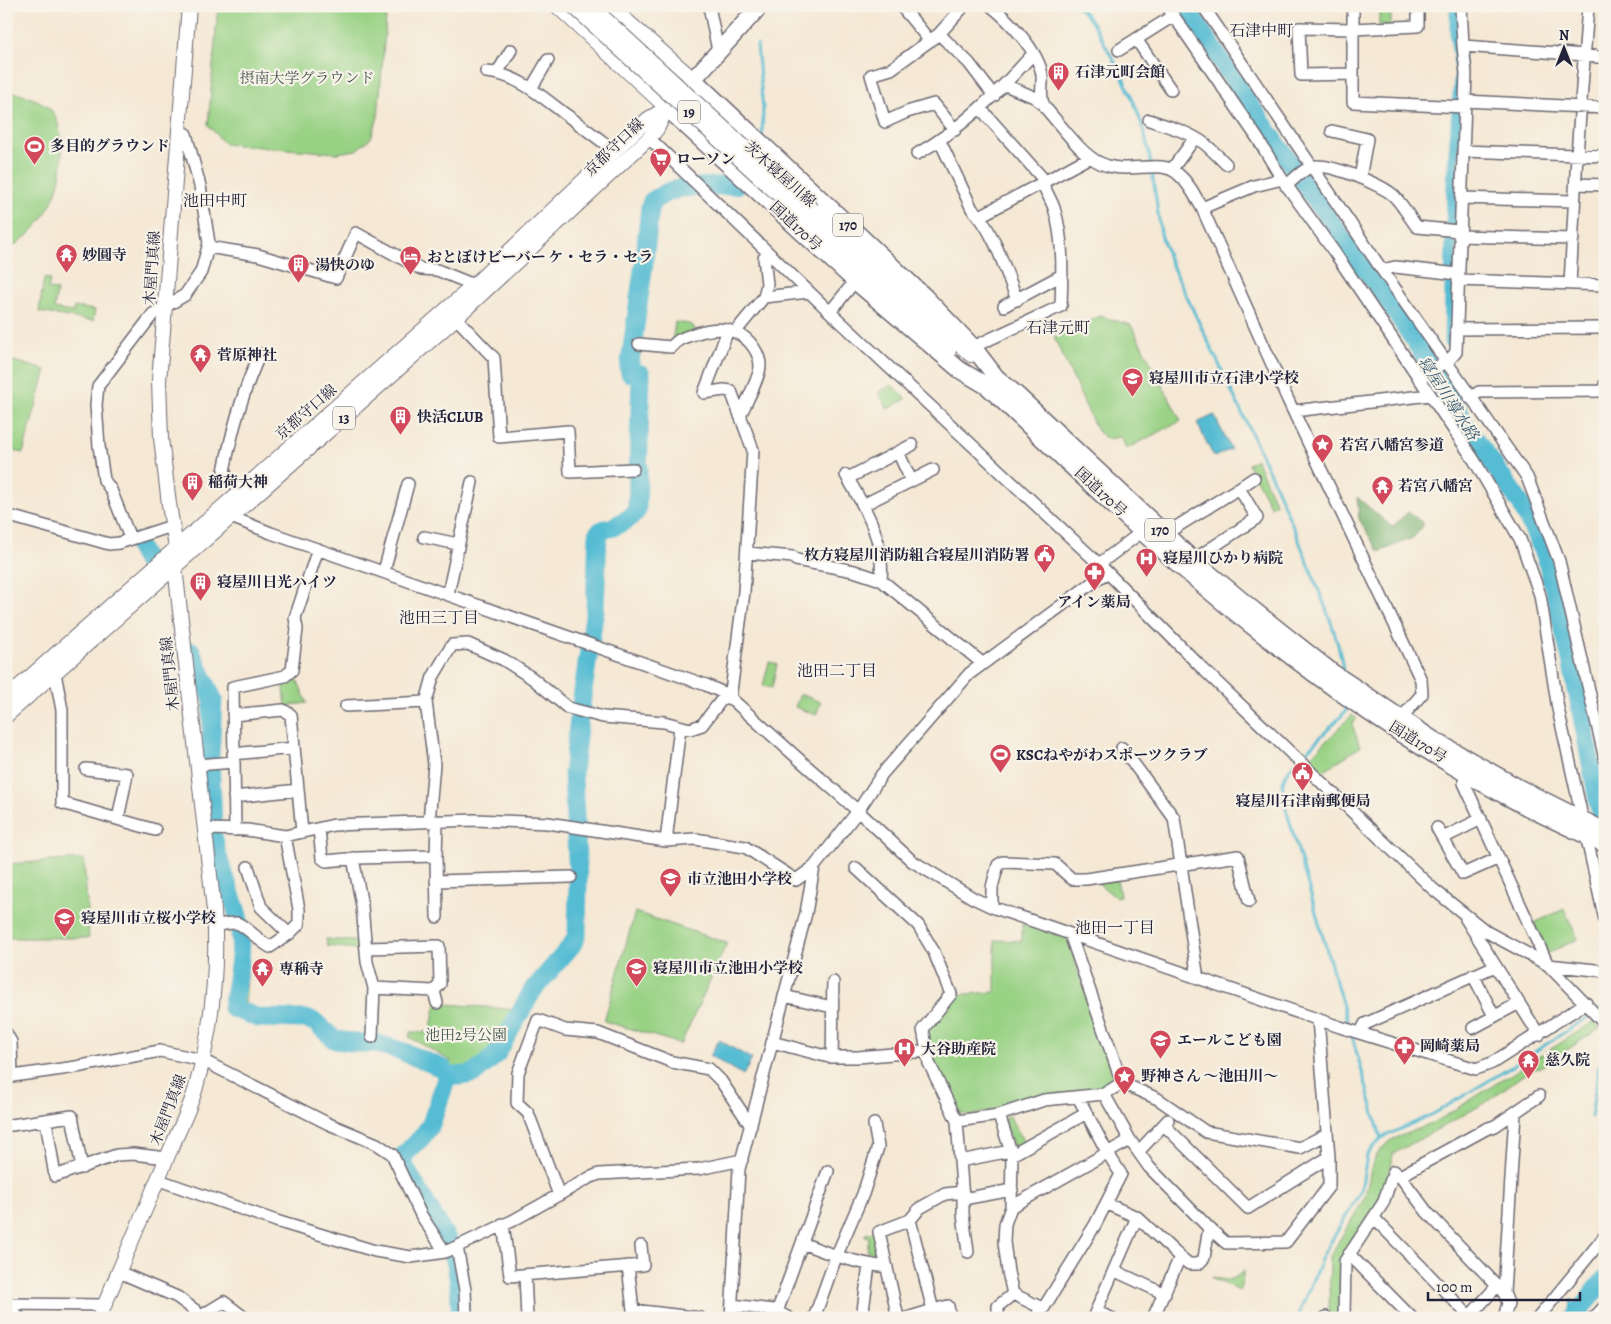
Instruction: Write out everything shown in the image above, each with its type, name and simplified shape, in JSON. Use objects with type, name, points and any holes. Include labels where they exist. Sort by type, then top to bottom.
[{"type":"highway","points":[[668,108],[760,6]]},
{"type":"highway","name":"国道170号","points":[[693,79],[925,296],[973,347],[991,382],[1143,531],[1177,563],[1252,626],[1356,703],[1432,739],[1466,765],[1586,829],[1605,844]]},
{"type":"highway","name":"国道170号","points":[[668,108],[855,282],[960,370],[991,382],[1018,396],[1193,560],[1333,673],[1354,686],[1398,723]]},
{"type":"highway","name":"国道170号","points":[[1586,829],[1605,830]]},
{"type":"main road","name":"木屋門真線","points":[[101,1311],[159,1180],[196,1088],[212,1007],[216,956],[215,925],[205,829],[205,764],[175,567],[176,548],[161,438],[159,408],[162,340],[189,6]]},
{"type":"main road","name":"19","points":[[557,6],[668,108]]},
{"type":"main road","name":"茨木寝屋川線","points":[[573,6],[809,214]]},
{"type":"main road","name":"茨木寝屋川線","points":[[591,6],[809,214],[991,382]]},
{"type":"main road","name":"19","points":[[610,6],[693,79]]},
{"type":"main road","name":"京都守口線","points":[[6,716],[456,318],[649,138],[657,129],[668,108]]},
{"type":"main road","name":"京都守口線","points":[[6,698],[474,285],[648,119],[668,108]]},
{"type":"street","points":[[709,6],[718,51]]},
{"type":"street","points":[[901,6],[935,38],[969,63],[994,96]]},
{"type":"street","points":[[955,130],[934,104],[906,112],[885,122],[871,75],[891,69],[935,38],[964,6]]},
{"type":"street","points":[[1203,6],[1310,167],[1444,362],[1527,477],[1559,561],[1605,759]]},
{"type":"street","points":[[1353,6],[1352,102],[1605,108]]},
{"type":"street","points":[[1353,74],[1301,75],[1300,28],[1353,29],[1418,26],[1418,6]]},
{"type":"street","points":[[1420,378],[1456,352],[1454,275],[1463,151],[1461,105],[1466,73],[1462,46],[1462,6]]},
{"type":"street","points":[[1570,284],[1588,6]]},
{"type":"street","points":[[999,9],[1033,54],[1042,74],[1042,104]]},
{"type":"street","points":[[1119,50],[1136,39],[1170,11],[1420,378],[1474,460],[1515,532],[1540,595],[1558,709],[1605,920]]},
{"type":"street","points":[[1136,39],[1171,90]]},
{"type":"street","points":[[1462,46],[1605,58]]},
{"type":"street","points":[[510,50],[492,72],[513,79],[531,89],[615,151]]},
{"type":"street","points":[[917,154],[955,130],[994,96],[1033,54]]},
{"type":"street","points":[[531,89],[548,60]]},
{"type":"street","points":[[1004,85],[1034,97],[1090,158],[1106,166],[1118,169],[1152,167],[1172,170],[1178,173],[1187,183],[1202,208],[1294,411],[1421,680],[1422,694],[1398,723]]},
{"type":"street","points":[[973,347],[1061,306],[1062,275],[1060,231],[1054,206],[1043,182],[980,108]]},
{"type":"street","points":[[1149,120],[1172,127],[1195,138],[1226,164]]},
{"type":"street","points":[[130,538],[111,490],[104,480],[96,404],[98,386],[153,314],[185,295],[201,272],[211,248],[198,178],[186,134],[178,130]]},
{"type":"street","points":[[1332,131],[1367,139],[1360,178]]},
{"type":"street","points":[[649,138],[830,312],[1103,568],[1203,669],[1432,889],[1487,932],[1548,965],[1602,1019]]},
{"type":"street","points":[[1172,170],[1195,138]]},
{"type":"street","points":[[940,141],[972,209],[980,216],[999,254],[1017,300]]},
{"type":"street","points":[[1463,151],[1605,156]]},
{"type":"street","points":[[980,216],[1090,158]]},
{"type":"street","points":[[1202,208],[1254,186],[1286,182],[1310,167],[1327,167],[1379,186],[1393,196],[1417,227],[1456,232],[1573,239]]},
{"type":"street","points":[[1576,184],[1605,185]]},
{"type":"street","points":[[1461,198],[1574,201]]},
{"type":"street","points":[[211,248],[258,255],[336,278],[356,233],[421,270],[438,270],[474,285]]},
{"type":"street","points":[[437,917],[436,856],[433,822],[434,764],[426,702],[433,677],[452,645],[461,643],[475,646],[504,660],[532,678],[562,704],[580,712],[603,717],[664,722],[690,729],[702,725],[728,696],[744,592],[754,450],[731,392],[704,392],[732,330],[764,296],[767,284],[764,258],[769,254]]},
{"type":"street","points":[[1382,270],[1395,267],[1454,275],[1605,285]]},
{"type":"street","points":[[1004,306],[1062,275]]},
{"type":"street","points":[[830,312],[855,282]]},
{"type":"street","points":[[764,296],[809,292]]},
{"type":"street","points":[[456,318],[494,358],[499,437],[568,431],[570,472],[633,469]]},
{"type":"street","points":[[1456,328],[1605,328]]},
{"type":"street","points":[[639,344],[671,348],[680,338],[707,330],[732,330],[750,341],[759,355],[760,367],[757,379],[740,416]]},
{"type":"street","points":[[241,490],[228,478],[224,471],[232,432],[249,377],[260,354]]},
{"type":"street","points":[[1470,398],[1479,392],[1604,391],[1605,384]]},
{"type":"street","points":[[1294,411],[1430,395]]},
{"type":"street","points":[[880,580],[882,568],[878,538],[863,504],[847,476],[912,445]]},
{"type":"street","points":[[898,452],[911,480]]},
{"type":"street","points":[[863,504],[933,470]]},
{"type":"street","points":[[1165,534],[1254,478]]},
{"type":"street","points":[[448,594],[472,482]]},
{"type":"street","points":[[384,571],[408,484]]},
{"type":"street","points":[[1193,560],[1257,518],[1239,488]]},
{"type":"street","points":[[6,515],[109,544],[119,543],[172,526]]},
{"type":"street","points":[[231,517],[706,685],[728,696],[912,861],[973,898],[992,907],[1340,1027],[1476,1069],[1492,1063],[1587,1005]]},
{"type":"street","points":[[205,829],[235,830],[285,836],[334,825],[480,820],[548,823],[666,842],[695,839],[745,847],[796,880],[814,867],[858,811],[882,774],[969,674],[1103,568],[1143,531]]},
{"type":"street","points":[[424,536],[458,544]]},
{"type":"street","points":[[235,830],[233,687],[285,676],[292,670],[297,629],[294,618],[318,548]]},
{"type":"street","points":[[747,553],[793,558],[854,571],[880,580],[982,663]]},
{"type":"street","points":[[55,673],[62,710],[62,803],[155,830]]},
{"type":"street","points":[[1593,703],[1605,700]]},
{"type":"street","points":[[346,706],[426,702]]},
{"type":"street","points":[[233,715],[283,710],[291,714],[302,832]]},
{"type":"street","points":[[666,842],[680,726]]},
{"type":"street","points":[[205,764],[294,748]]},
{"type":"street","points":[[1122,748],[1174,818],[1198,979]]},
{"type":"street","points":[[1466,765],[1464,783],[1548,965]]},
{"type":"street","points":[[86,769],[127,774],[118,819]]},
{"type":"street","points":[[234,797],[298,790]]},
{"type":"street","points":[[1481,819],[1440,833],[1463,874],[1499,858]]},
{"type":"street","points":[[319,829],[322,858],[326,861],[353,858],[436,856]]},
{"type":"street","points":[[215,925],[240,925],[261,943],[270,947],[289,934],[298,924],[299,909],[285,836]]},
{"type":"street","points":[[992,907],[992,887],[998,865],[1003,862],[1055,864],[1072,878],[1086,879],[1238,856],[1249,900]]},
{"type":"street","points":[[353,858],[367,948],[367,962],[374,988],[372,1037]]},
{"type":"street","points":[[248,867],[261,907],[289,934]]},
{"type":"street","points":[[731,1318],[739,1169],[806,913],[814,867]]},
{"type":"street","points":[[856,868],[918,924],[934,952],[951,994],[923,1029],[929,1063],[957,1121],[963,1214],[968,1252]]},
{"type":"street","points":[[436,881],[571,877]]},
{"type":"street","points":[[1462,914],[1538,1034]]},
{"type":"street","points":[[1070,934],[1122,1083],[1158,1098],[1206,1132],[1300,1148],[1327,1134]]},
{"type":"street","points":[[367,948],[439,946],[440,984],[434,991]]},
{"type":"street","points":[[1548,965],[1605,971]]},
{"type":"street","points":[[1360,1032],[1365,1024],[1495,966]]},
{"type":"street","points":[[1473,975],[1494,1016]]},
{"type":"street","points":[[832,1057],[834,982]]},
{"type":"street","points":[[374,988],[434,991]]},
{"type":"street","points":[[434,991],[436,1003]]},
{"type":"street","points":[[784,996],[832,1008]]},
{"type":"street","points":[[1473,1028],[1519,1003]]},
{"type":"street","points":[[1104,1094],[1130,1140],[1149,1167],[1160,1180],[1226,1243],[1286,1242],[1329,1186],[1329,1157],[1318,1019]]},
{"type":"street","points":[[559,1195],[528,1112],[517,1103],[518,1074],[538,1020],[565,1030],[598,1033],[672,1062],[709,1068],[721,1081],[751,1126]]},
{"type":"street","points":[[6,1033],[11,1042],[9,1077],[76,1067],[160,1051],[202,1060],[307,1114],[377,1144],[392,1154],[421,1215],[452,1249],[465,1290],[466,1318]]},
{"type":"street","points":[[772,1042],[832,1057],[858,1057],[927,1051]]},
{"type":"street","points":[[957,1121],[999,1115],[1044,1100],[1104,1094],[1122,1083]]},
{"type":"street","points":[[1400,1176],[1494,1126],[1539,1096]]},
{"type":"street","points":[[1040,1313],[1107,1204],[1121,1174],[1085,1114],[1078,1098]]},
{"type":"street","points":[[1139,1151],[1176,1112]]},
{"type":"street","points":[[1374,1218],[1468,1317],[1501,1289],[1515,1113]]},
{"type":"street","points":[[960,1161],[1011,1153],[1085,1114]]},
{"type":"street","points":[[999,1115],[1011,1153],[1011,1207],[1005,1224],[1004,1242],[1013,1294]]},
{"type":"street","points":[[11,1125],[72,1116],[82,1168]]},
{"type":"street","points":[[46,1121],[55,1176],[118,1155],[133,1154],[167,1158]]},
{"type":"street","points":[[814,1318],[878,1147],[874,1124]]},
{"type":"street","points":[[1164,1125],[1248,1208],[1329,1157]]},
{"type":"street","points":[[1011,1207],[1130,1140]]},
{"type":"street","points":[[159,1180],[276,1221],[374,1251],[411,1257],[452,1249],[599,1174],[699,1169],[742,1160]]},
{"type":"street","points":[[777,1312],[828,1171]]},
{"type":"street","points":[[1347,1315],[1345,1261],[1383,1203],[1394,1171],[1400,1176],[1427,1212],[1501,1289],[1508,1303],[1504,1318]]},
{"type":"street","points":[[898,1318],[879,1232],[910,1220],[920,1208],[946,1194],[963,1196],[1012,1190]]},
{"type":"street","points":[[1107,1204],[1137,1217],[1189,1264],[1198,1264],[1204,1258],[1209,1228]]},
{"type":"street","points":[[1110,1318],[1095,1315],[1137,1217]]},
{"type":"street","points":[[910,1220],[934,1310]]},
{"type":"street","points":[[503,1224],[510,1276],[643,1265],[641,1246]]},
{"type":"street","points":[[1538,1318],[1605,1236]]},
{"type":"street","points":[[802,1243],[836,1257],[868,1265],[887,1267]]},
{"type":"street","points":[[1349,1254],[1412,1318]]},
{"type":"street","points":[[1158,1316],[1180,1257]]},
{"type":"street","points":[[862,1318],[868,1265]]},
{"type":"street","points":[[628,1266],[633,1310],[700,1318]]},
{"type":"street","points":[[1115,1271],[1165,1294]]},
{"type":"street","points":[[119,1272],[177,1297],[196,1311],[197,1318],[224,1302],[245,1318]]},
{"type":"street","points":[[525,1275],[527,1318]]},
{"type":"street","points":[[1013,1294],[1040,1307],[1040,1313]]},
{"type":"street","points":[[998,1318],[998,1306],[1013,1294]]},
{"type":"street","points":[[6,1304],[101,1311]]},
{"type":"street","points":[[732,1305],[777,1312],[789,1318]]},
{"type":"street","points":[[907,1318],[948,1306],[950,1318]]},
{"type":"street","points":[[1594,1318],[1605,1306]]},
{"type":"street","points":[[6,1309],[20,1318]]},
{"type":"green space","name":"摂南大学グラウンド","points":[[218,6],[387,6],[378,117],[371,138],[356,150],[337,153],[225,144],[208,125]]},
{"type":"green space","points":[[1379,6],[1391,6],[1391,25],[1379,25]]},
{"type":"green space","name":"多目的グラウンド","points":[[6,90],[39,101],[50,109],[59,126],[62,156],[61,173],[57,189],[43,218],[33,230],[6,250]]},
{"type":"green space","points":[[44,278],[50,279],[48,289],[57,290],[54,309],[73,312],[74,307],[95,310],[93,321],[39,312]]},
{"type":"green space","points":[[1099,316],[1131,325],[1181,421],[1126,449],[1121,437],[1107,439],[1097,431],[1054,337]]},
{"type":"green space","points":[[675,322],[689,324],[695,330],[672,343]]},
{"type":"green space","points":[[6,359],[46,370],[23,453],[6,449]]},
{"type":"green space","points":[[892,385],[906,399],[888,409],[878,392]]},
{"type":"green space","points":[[1256,459],[1276,504],[1271,507],[1248,464]]},
{"type":"green space","points":[[1357,497],[1392,527],[1408,512],[1423,523],[1423,526],[1413,538],[1378,551],[1359,519]]},
{"type":"green space","points":[[769,662],[777,664],[772,688],[763,686]]},
{"type":"green space","points":[[295,674],[307,703],[286,706],[283,680]]},
{"type":"green space","points":[[800,694],[821,702],[816,715],[795,707]]},
{"type":"green space","points":[[1352,715],[1357,719],[1352,724],[1360,747],[1320,773],[1307,760]]},
{"type":"green space","points":[[84,859],[89,938],[6,938],[6,864]]},
{"type":"green space","points":[[1117,879],[1120,896],[1115,897],[1098,883]]},
{"type":"green space","points":[[1564,909],[1578,939],[1548,953],[1534,923]]},
{"type":"green space","points":[[635,912],[727,943],[681,1044],[604,1021]]},
{"type":"green space","points":[[1022,924],[1067,938],[1114,1077],[1106,1085],[1095,1090],[968,1116],[955,1110],[927,1042],[927,1028],[953,995],[995,992],[995,940],[1022,941]]},
{"type":"green space","points":[[326,939],[363,942],[364,950],[327,946]]},
{"type":"green space","points":[[241,959],[248,960],[245,1010],[235,1007]]},
{"type":"green space","name":"池田2号公園","points":[[436,1003],[518,1010],[496,1050],[470,1072],[448,1070],[451,1061],[409,1037],[411,1032],[430,1032]]},
{"type":"green space","points":[[1595,1021],[1600,1028],[1546,1064],[1523,1075],[1485,1103],[1393,1154],[1382,1196],[1348,1250],[1341,1318],[1329,1318],[1330,1256],[1365,1197],[1372,1165],[1382,1148],[1391,1140],[1437,1121]]},
{"type":"green space","points":[[1006,1116],[1009,1116],[1025,1144],[1015,1150],[1004,1121]]},
{"type":"green space","points":[[874,1232],[880,1253],[867,1251],[869,1237],[865,1236],[865,1234]]},
{"type":"green space","points":[[1244,1271],[1240,1291],[1212,1278],[1229,1280]]},
{"type":"water","points":[[1214,415],[1231,449],[1214,457],[1197,423]]},
{"type":"water","points":[[719,1040],[752,1059],[743,1075],[710,1056]]},
{"type":"waterway","points":[[1077,6],[1098,32],[1129,91],[1145,134],[1151,164]]},
{"type":"waterway","name":"寝屋川導水路","points":[[1185,6],[1250,105],[1392,307],[1456,406],[1465,425],[1521,504],[1546,557],[1572,664],[1605,837]]},
{"type":"waterway","points":[[1449,342],[1452,182],[1460,67],[1455,38],[1455,6]]},
{"type":"waterway","points":[[757,45],[763,109],[762,136]]},
{"type":"waterway","points":[[1152,171],[1161,234],[1169,259],[1292,525],[1334,630],[1343,671]]},
{"type":"waterway","points":[[460,1318],[459,1280],[450,1244],[403,1164],[403,1156],[423,1136],[431,1124],[447,1077],[475,1073],[496,1055],[533,990],[572,945],[577,935],[578,879],[573,774],[595,610],[598,533],[627,520],[637,510],[641,374],[630,373],[629,369],[650,207],[652,201],[680,188],[737,185]]},
{"type":"waterway","points":[[136,542],[146,561]]},
{"type":"waterway","points":[[191,651],[213,699],[210,758],[213,823]]},
{"type":"waterway","points":[[1300,758],[1346,711],[1345,703]]},
{"type":"waterway","points":[[1296,762],[1285,776],[1284,802],[1349,1027]]},
{"type":"waterway","points":[[214,839],[218,859],[235,906],[240,927],[239,962],[232,1008],[259,1018],[306,1019],[315,1022],[335,1040],[367,1044],[372,1042],[404,1052],[444,1069],[447,1077]]},
{"type":"waterway","points":[[1297,1318],[1323,1255],[1361,1191],[1367,1155],[1381,1138],[1435,1113],[1508,1069],[1605,1006]]},
{"type":"waterway","points":[[1351,1033],[1381,1138]]},
{"type":"waterway","name":"寝屋川導水路","points":[[1591,1117],[1599,1066],[1605,1060]]},
{"type":"waterway","points":[[6,1098],[9,1090],[9,1081]]},
{"type":"waterway","points":[[1574,1318],[1605,1279]]},
{"type":"waterway","name":"寝屋川導水路","points":[[1570,1318],[1572,1300]]},
{"type":"place","name":"石津元町会館","points":[[1059,91]]},
{"type":"place","name":"多目的グラウンド","points":[[34,165]]},
{"type":"place","name":"ローソン","points":[[660,178]]},
{"type":"place","name":"妙圓寺","points":[[66,274]]},
{"type":"place","name":"おとぼけビーバー ケ・セラ・セラ","points":[[411,276]]},
{"type":"place","name":"湯快のゆ","points":[[299,284]]},
{"type":"place","name":"菅原神社","points":[[201,374]]},
{"type":"place","name":"寝屋川市立石津小学校","points":[[1133,397]]},
{"type":"place","name":"快活CLUB","points":[[401,436]]},
{"type":"place","name":"若宮八幡宮参道","points":[[1323,464]]},
{"type":"place","name":"稲荷大神","points":[[192,501]]},
{"type":"place","name":"若宮八幡宮","points":[[1382,505]]},
{"type":"place","name":"枚方寝屋川消防組合寝屋川消防署","points":[[1045,574]]},
{"type":"place","name":"寝屋川ひかり病院","points":[[1147,577]]},
{"type":"place","name":"アイン薬局","points":[[1094,592]]},
{"type":"place","name":"寝屋川日光ハイツ","points":[[201,601]]},
{"type":"place","name":"KSCねやがわスポーツクラブ","points":[[1000,774]]},
{"type":"place","name":"寝屋川石津南郵便局","points":[[1303,792]]},
{"type":"place","name":"市立池田小学校","points":[[671,898]]},
{"type":"place","name":"寝屋川市立桜小学校","points":[[65,937]]},
{"type":"place","name":"寝屋川市立池田小学校","points":[[637,987]]},
{"type":"place","name":"専稱寺","points":[[263,988]]},
{"type":"place","name":"エールこども園","points":[[1161,1059]]},
{"type":"place","name":"岡崎薬局","points":[[1404,1065]]},
{"type":"place","name":"大谷助産院","points":[[905,1068]]},
{"type":"place","name":"慈久院","points":[[1529,1079]]},
{"type":"place","name":"野神さん ～池田川～","points":[[1125,1095]]},
{"type":"district","name":"石津中町","points":[[1261,30]]},
{"type":"district","name":"池田中町","points":[[215,200]]},
{"type":"district","name":"石津元町","points":[[1058,327]]},
{"type":"district","name":"池田三丁目","points":[[439,617]]},
{"type":"district","name":"池田二丁目","points":[[837,670]]},
{"type":"district","name":"池田一丁目","points":[[1115,927]]}]
